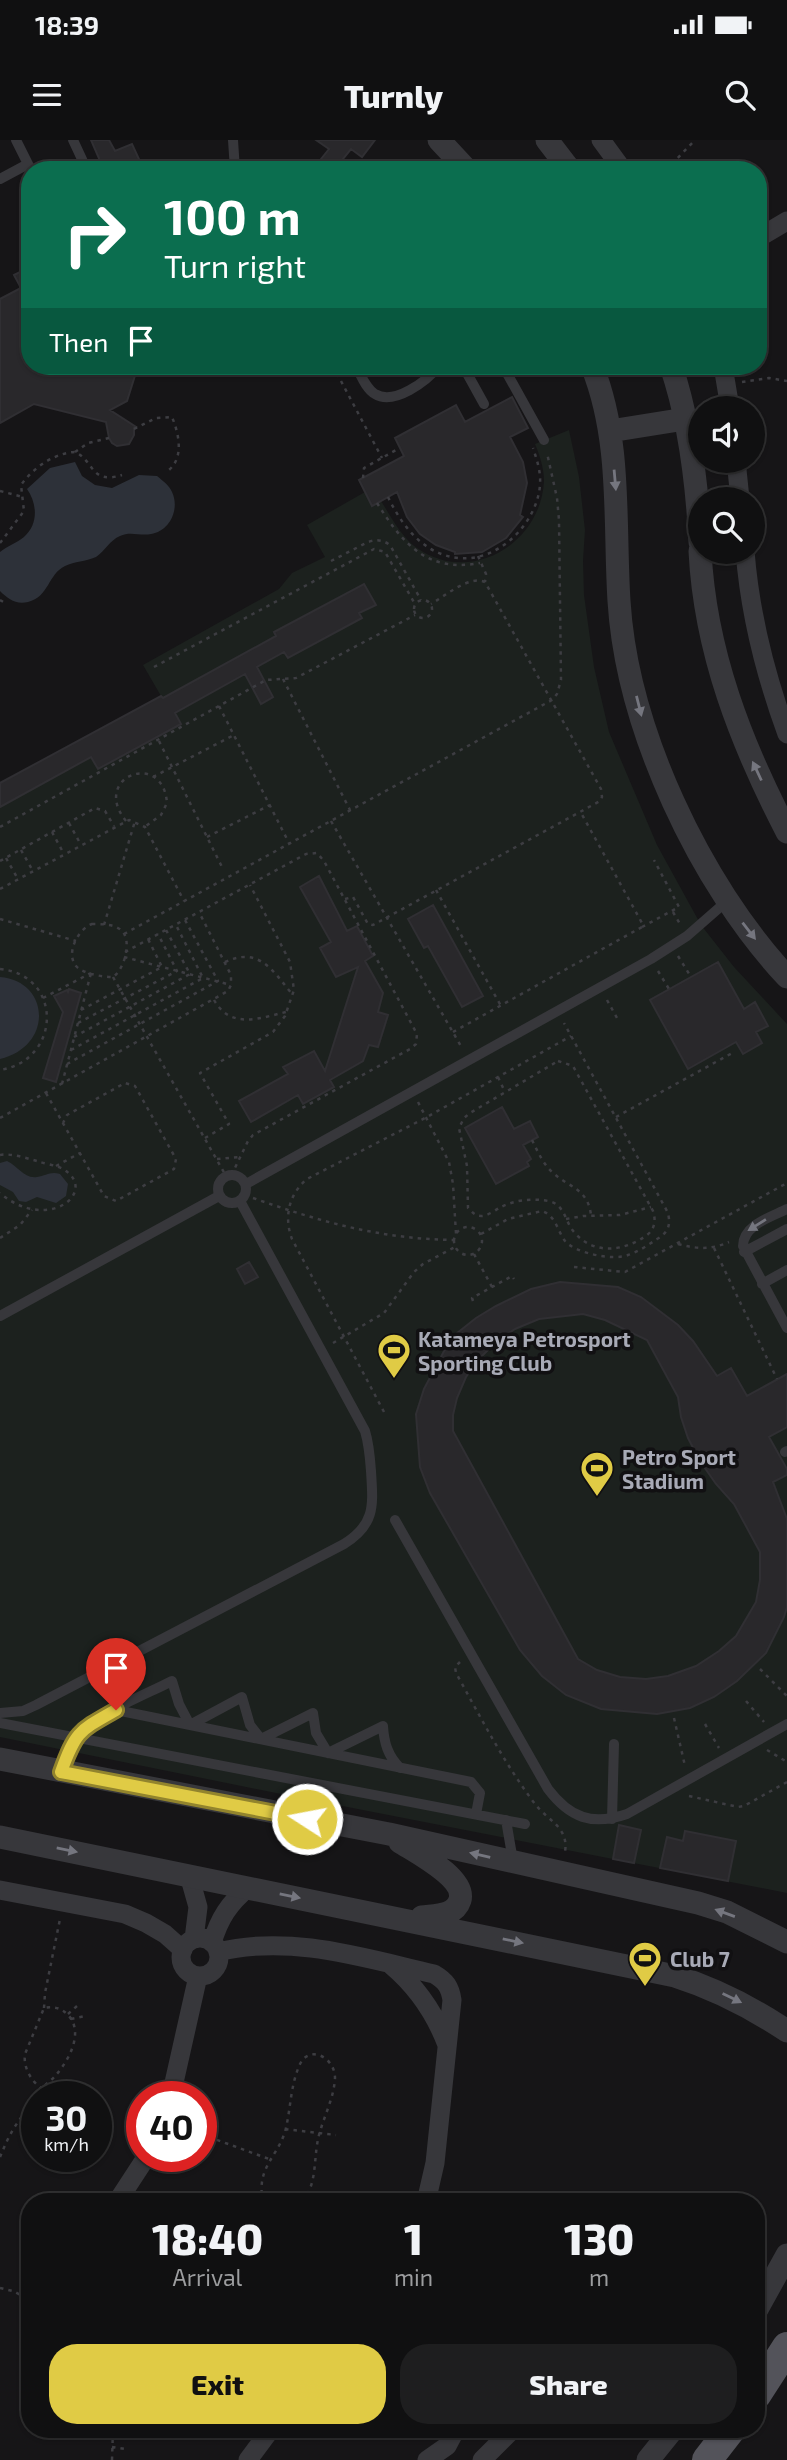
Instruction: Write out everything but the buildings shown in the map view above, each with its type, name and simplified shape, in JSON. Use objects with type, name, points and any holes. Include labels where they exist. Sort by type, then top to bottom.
[{"type":"main road","points":[[765,2381],[787,2347]]},
{"type":"main road","points":[[707,2460],[724,2438]]},
{"type":"street","points":[[439,140],[459,161]]},
{"type":"street","points":[[547,140],[563,161]]},
{"type":"street","points":[[601,140],[616,161]]},
{"type":"street","points":[[767,233],[787,221]]},
{"type":"street","points":[[594,375],[610,431],[617,486],[619,604],[628,660],[639,704],[660,769],[682,821],[709,871],[746,928],[787,977]]},
{"type":"street","points":[[673,375],[685,419],[696,487]]},
{"type":"street","points":[[725,375],[728,396]]},
{"type":"street","points":[[610,431],[685,419]]},
{"type":"street","points":[[701,564],[709,633],[724,689],[744,744],[787,832]]},
{"type":"street","points":[[746,564],[748,594],[757,641],[787,734]]},
{"type":"street","points":[[0,1759],[389,1834],[698,1903],[736,1916],[787,1942]]},
{"type":"street","points":[[389,1834],[452,1877],[459,1885],[461,1895],[458,1905],[450,1913],[405,1919]]},
{"type":"street","points":[[2,1837],[675,1976],[709,1986],[741,2002],[787,2031]]},
{"type":"street","points":[[189,1875],[198,1907],[201,1946],[216,1966],[205,1975],[198,1976],[185,1970],[181,1957],[201,1946],[236,1898],[249,1887]]},
{"type":"street","points":[[0,1890],[125,1914],[165,1934],[201,1946],[286,1945],[323,1950],[434,1974],[444,1980],[450,1989],[452,2000],[437,2151],[429,2193]]},
{"type":"street","points":[[390,1964],[416,1989],[432,2011],[448,2048]]},
{"type":"street","points":[[416,1989],[434,1974]]},
{"type":"street","points":[[174,2081],[198,1976]]},
{"type":"street","points":[[432,2011],[452,2000]]},
{"type":"street","points":[[123,2193],[137,2172]]},
{"type":"street","points":[[765,2295],[787,2255]]},
{"type":"street","points":[[248,2460],[264,2438]]},
{"type":"street","points":[[428,2460],[442,2451],[450,2438]]},
{"type":"street","points":[[482,2460],[504,2438]]},
{"type":"street","points":[[648,2460],[666,2438]]},
{"type":"lane","points":[[16,140],[27,161]]},
{"type":"lane","points":[[73,140],[83,161]]},
{"type":"lane","points":[[233,140],[234,161]]},
{"type":"lane","points":[[0,179],[21,171]]},
{"type":"lane","points":[[361,375],[371,392],[388,398],[400,395],[429,375]]},
{"type":"lane","points":[[468,375],[484,404]]},
{"type":"lane","points":[[508,375],[542,435]]},
{"type":"lane","points":[[246,1184],[673,947],[728,901]]},
{"type":"lane","points":[[229,1175],[242,1179],[246,1184],[245,1195],[240,1201],[226,1202],[219,1196],[218,1184],[229,1175]]},
{"type":"lane","points":[[0,1316],[219,1196]]},
{"type":"lane","points":[[0,1713],[23,1711],[36,1706],[344,1544],[357,1536],[366,1525],[372,1511],[372,1495],[369,1446],[365,1431],[240,1201]]},
{"type":"lane","points":[[787,1209],[755,1226],[745,1234],[743,1240],[744,1252],[787,1328]]},
{"type":"lane","points":[[744,1252],[787,1228]]},
{"type":"lane","points":[[762,1284],[787,1270]]},
{"type":"lane","points":[[395,1520],[548,1789],[559,1804],[575,1815],[593,1820],[612,1819],[627,1814],[787,1724]]},
{"type":"lane","points":[[61,1772],[75,1737],[88,1726],[172,1681],[178,1704],[191,1725]]},
{"type":"lane","points":[[191,1725],[242,1698],[246,1716],[261,1740]]},
{"type":"lane","points":[[116,1710],[471,1782],[480,1793],[476,1814]]},
{"type":"lane","points":[[261,1740],[313,1713],[316,1733],[328,1753]]},
{"type":"lane","points":[[0,1723],[525,1824]]},
{"type":"lane","points":[[328,1753],[383,1726],[387,1749],[400,1768]]},
{"type":"lane","points":[[612,1819],[614,1744]]},
{"type":"lane","points":[[506,1820],[513,1862]]},
{"type":"path","points":[[675,161],[695,140]]},
{"type":"path","points":[[338,375],[382,458]]},
{"type":"path","points":[[725,375],[787,381]]},
{"type":"path","points":[[134,429],[156,418],[172,417],[179,453],[178,459],[169,470]]},
{"type":"path","points":[[124,934],[552,700],[560,687],[559,520],[553,477],[542,435],[532,439],[540,474],[534,509],[520,531],[499,548],[460,559],[447,556],[424,544],[404,526],[388,497]]},
{"type":"path","points":[[0,541],[24,511],[22,485],[33,471],[57,456],[75,452],[88,443],[109,438]]},
{"type":"path","points":[[363,478],[365,468],[396,450]]},
{"type":"path","points":[[75,452],[83,456],[88,466],[97,474],[110,478],[122,475]]},
{"type":"path","points":[[0,491],[23,497]]},
{"type":"path","points":[[377,503],[392,527],[417,553],[447,564],[480,563]]},
{"type":"path","points":[[331,561],[374,540],[386,541],[421,600],[431,604]]},
{"type":"path","points":[[154,667],[374,549],[385,552],[415,604],[415,615]]},
{"type":"path","points":[[345,899],[354,897],[369,925],[387,918],[600,801],[603,793],[485,582],[478,556]]},
{"type":"path","points":[[431,604],[471,581],[481,579],[485,582]]},
{"type":"path","points":[[0,600],[7,604]]},
{"type":"path","points":[[415,604],[421,600]]},
{"type":"path","points":[[415,615],[419,618],[429,617],[433,608],[431,604]]},
{"type":"path","points":[[0,827],[266,680],[302,675],[415,615]]},
{"type":"path","points":[[283,679],[350,810]]},
{"type":"path","points":[[219,706],[289,844]]},
{"type":"path","points":[[153,776],[234,734]]},
{"type":"path","points":[[158,739],[223,869]]},
{"type":"path","points":[[126,821],[116,804],[118,786],[123,778],[132,774],[139,772],[153,776],[164,789],[167,803],[165,811],[157,820],[145,827]]},
{"type":"path","points":[[207,837],[270,805]]},
{"type":"path","points":[[0,861],[95,808],[105,811],[114,826]]},
{"type":"path","points":[[580,811],[642,927]]},
{"type":"path","points":[[104,925],[135,821]]},
{"type":"path","points":[[0,890],[114,826],[135,821],[145,827],[184,901]]},
{"type":"path","points":[[331,821],[469,1060]]},
{"type":"path","points":[[69,823],[81,845]]},
{"type":"path","points":[[52,832],[64,854]]},
{"type":"path","points":[[20,849],[33,871]]},
{"type":"path","points":[[113,977],[217,1159],[229,1175],[250,1138],[257,1132],[410,1049],[417,1041],[417,1034],[324,860],[317,853],[306,854],[125,954]]},
{"type":"path","points":[[6,858],[18,879]]},
{"type":"path","points":[[453,1032],[679,907],[653,860]]},
{"type":"path","points":[[205,1138],[229,1124],[200,1073],[267,1036],[278,1026],[292,994],[293,976],[290,962],[250,885]]},
{"type":"path","points":[[436,890],[500,1006]]},
{"type":"path","points":[[0,1118],[228,991],[232,975],[199,912]]},
{"type":"path","points":[[0,919],[76,941]]},
{"type":"path","points":[[185,920],[218,981]]},
{"type":"path","points":[[87,925],[104,925],[116,927],[124,934],[125,954],[122,970],[113,977],[80,969],[73,962],[72,953],[78,934],[87,925]]},
{"type":"path","points":[[176,925],[204,978]]},
{"type":"path","points":[[166,930],[190,974]]},
{"type":"path","points":[[158,934],[177,971]]},
{"type":"path","points":[[148,939],[162,967]]},
{"type":"path","points":[[673,947],[691,977]]},
{"type":"path","points":[[125,954],[231,985]]},
{"type":"path","points":[[225,962],[239,957],[261,960],[292,994]]},
{"type":"path","points":[[651,959],[669,989]]},
{"type":"path","points":[[81,1010],[162,967]]},
{"type":"path","points":[[0,969],[23,975],[38,989],[46,1007],[47,1027],[40,1045],[27,1060],[0,1070]]},
{"type":"path","points":[[78,1023],[177,971]]},
{"type":"path","points":[[43,998],[91,973]]},
{"type":"path","points":[[62,1084],[91,973]]},
{"type":"path","points":[[74,1037],[190,974]]},
{"type":"path","points":[[71,1050],[204,978]]},
{"type":"path","points":[[67,1064],[218,981]]},
{"type":"path","points":[[600,988],[617,1018]]},
{"type":"path","points":[[214,1000],[223,1013],[237,1020],[253,1020],[286,1012]]},
{"type":"path","points":[[481,1234],[508,1219],[542,1211],[552,1216],[569,1245],[587,1253],[623,1257],[664,1235],[670,1224],[667,1212],[557,1011]]},
{"type":"path","points":[[384,1412],[292,1239],[288,1210],[297,1191],[307,1179],[427,1117],[571,1036]]},
{"type":"path","points":[[616,1117],[734,1052]]},
{"type":"path","points":[[553,1062],[569,1063],[651,1207],[655,1216],[651,1231],[626,1247],[597,1247],[575,1233],[561,1208],[547,1201],[533,1199],[513,1202],[483,1216],[468,1208],[467,1166],[459,1128],[464,1118],[505,1091],[553,1062]]},
{"type":"path","points":[[498,1077],[505,1091]]},
{"type":"path","points":[[47,1093],[63,1123],[104,1196],[116,1201],[174,1169],[176,1159],[135,1086],[125,1083],[67,1115],[63,1123]]},
{"type":"path","points":[[416,1100],[449,1162],[453,1184],[455,1247],[464,1255],[474,1254],[482,1245],[481,1234],[471,1226],[456,1234]]},
{"type":"path","points":[[532,1140],[552,1172],[583,1193],[589,1203],[591,1215]]},
{"type":"path","points":[[56,1166],[80,1153]]},
{"type":"path","points":[[0,1155],[9,1154],[56,1166],[66,1171],[74,1187],[67,1205],[55,1210],[32,1210],[11,1202],[0,1194]]},
{"type":"path","points":[[217,1159],[240,1157]]},
{"type":"path","points":[[574,1267],[625,1272],[787,1182]]},
{"type":"path","points":[[257,1200],[373,1233],[454,1240]]},
{"type":"path","points":[[566,1219],[591,1215],[620,1216],[651,1207]]},
{"type":"path","points":[[0,1238],[20,1225],[32,1210]]},
{"type":"path","points":[[676,1244],[714,1248],[745,1234]]},
{"type":"path","points":[[337,1341],[384,1313],[414,1272],[423,1264],[455,1247]]},
{"type":"path","points":[[714,1248],[777,1379]]},
{"type":"path","points":[[474,1254],[492,1287]]},
{"type":"path","points":[[473,1301],[471,1298],[512,1276],[514,1279]]},
{"type":"path","points":[[472,1655],[457,1664],[456,1673],[514,1777],[540,1810],[563,1832],[566,1843],[561,1872]]},
{"type":"path","points":[[760,1669],[787,1696]]},
{"type":"path","points":[[746,1701],[773,1732]]},
{"type":"path","points":[[674,1718],[688,1780]]},
{"type":"path","points":[[705,1724],[725,1760]]},
{"type":"path","points":[[681,1794],[738,1807],[787,1782]]},
{"type":"path","points":[[34,2081],[24,2062],[25,2054],[44,2008],[44,1993],[63,1903]]},
{"type":"path","points":[[68,2014],[77,2006]]},
{"type":"path","points":[[44,2008],[53,2007],[68,2014],[76,2029],[67,2060],[49,2081]]},
{"type":"path","points":[[71,2018],[85,2016]]},
{"type":"path","points":[[263,2193],[262,2181],[285,2129],[291,2091],[302,2060],[311,2055],[320,2055],[329,2060],[335,2077],[319,2133],[313,2181],[307,2193]]},
{"type":"path","points":[[0,2157],[21,2117]]},
{"type":"path","points":[[285,2129],[336,2135]]},
{"type":"path","points":[[217,2140],[269,2160]]},
{"type":"path","points":[[0,2288],[21,2295]]},
{"type":"path","points":[[111,2460],[113,2438]]},
{"type":"path","points":[[112,2448],[125,2449]]},
{"type":"shaded area","name":"Katameya Petrosport Sporting Club","points":[[569,430],[579,477],[585,530],[584,595],[594,667],[609,732],[657,845],[701,925],[734,967],[787,1024],[787,1893],[0,1737],[0,783],[161,696],[143,665],[279,589],[292,573],[325,557],[307,525],[365,492],[372,506],[381,501],[411,544],[438,559],[459,562],[480,560],[500,552],[517,539],[530,523],[540,503],[544,476],[535,444]]},
{"type":"shaded area","points":[[75,462],[82,476],[95,485],[112,488],[139,475],[157,476],[172,492],[175,505],[172,518],[158,532],[124,535],[113,540],[96,557],[65,566],[35,599],[24,603],[12,601],[0,591],[0,552],[24,537],[32,526],[35,513],[27,489],[50,468]]},
{"type":"shaded area","points":[[0,977],[17,981],[29,990],[36,1001],[39,1015],[37,1028],[30,1041],[18,1052],[0,1059]]},
{"type":"shaded area","points":[[7,1161],[32,1177],[60,1174],[68,1184],[66,1196],[56,1203],[37,1197],[26,1202],[19,1201],[13,1192],[0,1185],[0,1163]]},
{"type":"place","name":"Katameya Petrosport Sporting Club","points":[[394,1380]]},
{"type":"place","name":"Petro Sport Stadium","points":[[597,1498]]},
{"type":"place","name":"Club 7","points":[[645,1988]]},
{"type":"route","points":[[116,1710],[75,1737],[61,1772],[307,1819]]}]
